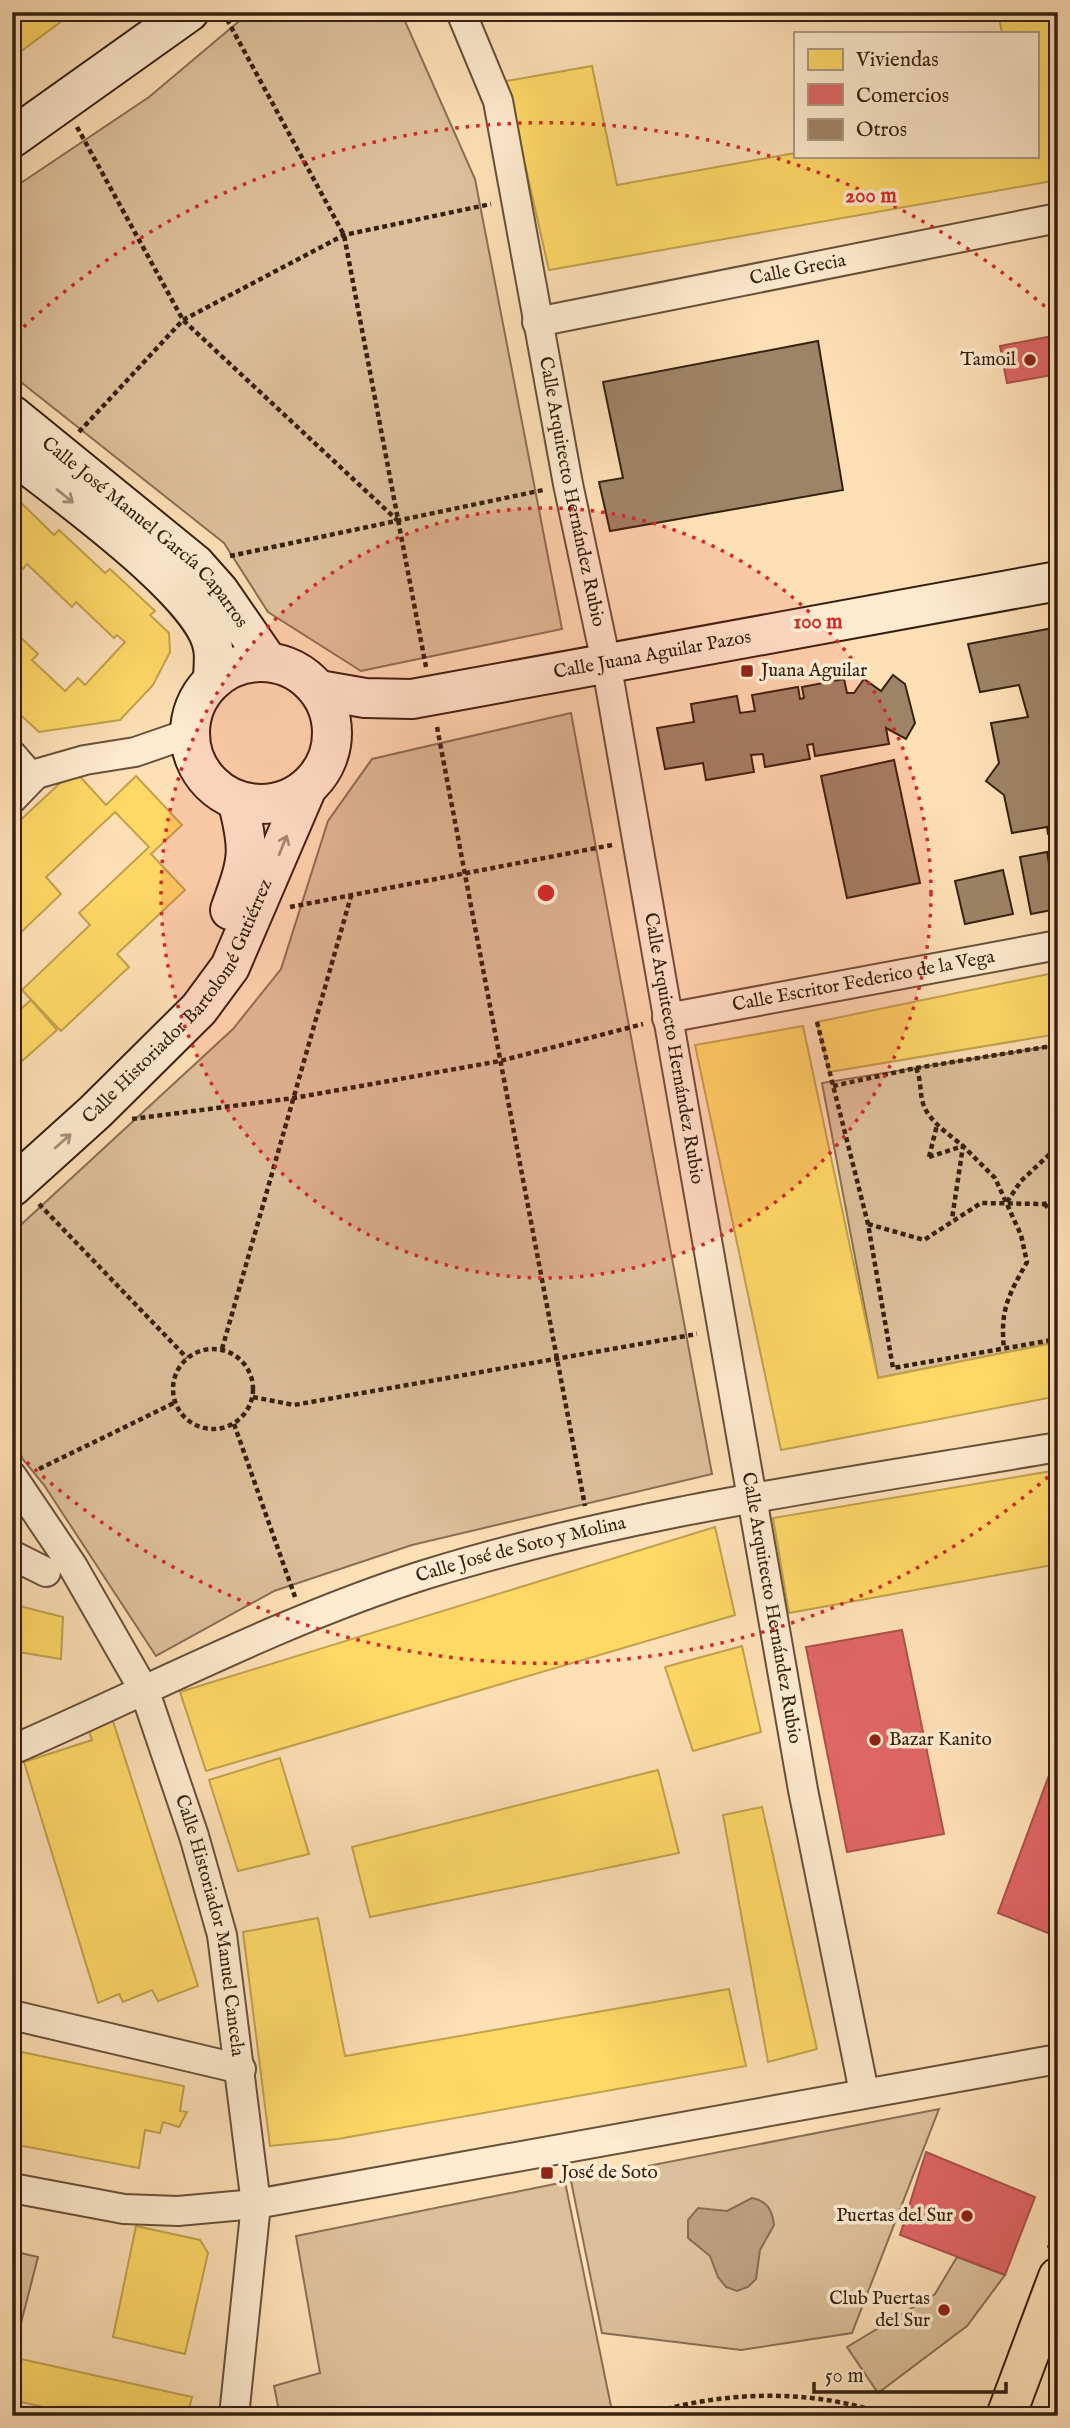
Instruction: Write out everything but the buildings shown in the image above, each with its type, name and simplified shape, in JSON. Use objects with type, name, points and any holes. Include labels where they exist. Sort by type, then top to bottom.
[{"type":"main road","points":[[1006,2416],[1058,2277]]},
{"type":"street","points":[[12,138],[189,12]]},
{"type":"street","name":"Calle Arquitecto Hernández Rubio","points":[[461,12],[498,101],[537,323],[606,662],[803,1790],[864,2092]]},
{"type":"street","name":"Calle Grecia","points":[[537,323],[1058,218]]},
{"type":"street","name":"Calle José Manuel García Caparros","points":[[12,415],[195,564],[219,591],[268,662]]},
{"type":"street","name":"Calle José Manuel García Caparros","points":[[12,453],[148,563],[195,611],[213,646],[213,680]]},
{"type":"street","name":"Calle Juana Aguilar Pazos","points":[[319,690],[365,698],[422,697],[1058,581]]},
{"type":"street","points":[[306,790],[285,801],[261,804],[237,800],[218,790],[203,774],[193,754],[190,733],[196,704],[213,680],[229,669],[248,662],[268,662],[296,670],[319,690],[331,722],[330,756]]},
{"type":"street","name":"Calle Juana Aguilar Pazos","points":[[330,756],[369,722],[422,697]]},
{"type":"street","points":[[12,799],[36,774],[85,760],[135,752],[190,733]]},
{"type":"street","points":[[12,755],[32,778]]},
{"type":"street","name":"Calle Historiador Bartolomé Gutiérrez","points":[[14,1173],[80,1126],[199,1009],[230,967],[306,790],[320,774],[330,756]]},
{"type":"street","name":"Calle Historiador Bartolomé Gutiérrez","points":[[14,1173],[195,979],[221,937],[247,862],[246,834],[237,800]]},
{"type":"street","name":"Calle Escritor Federico de la Vega","points":[[667,1018],[1058,946]]},
{"type":"street","name":"Calle José de Soto y Molina","points":[[12,1750],[145,1692],[302,1618],[428,1574],[590,1531],[1058,1447]]},
{"type":"street","name":"Calle Historiador Manuel Cancela","points":[[14,1478],[72,1565],[145,1692],[194,1836],[222,1934],[256,2204],[234,2416]]},
{"type":"street","points":[[12,1555],[46,1572]]},
{"type":"street","points":[[12,2015],[241,2069]]},
{"type":"street","points":[[12,2188],[124,2209],[178,2211],[256,2204],[1058,2059]]},
{"type":"path","points":[[223,12],[344,235],[398,520],[422,697],[465,874],[590,1531]]},
{"type":"path","points":[[64,103],[183,320],[398,520]]},
{"type":"path","points":[[59,453],[183,320],[344,235],[515,199]]},
{"type":"path","points":[[195,564],[568,484]]},
{"type":"path","points":[[254,913],[636,841]]},
{"type":"path","points":[[222,1349],[351,896]]},
{"type":"path","points":[[80,1126],[294,1098],[500,1061],[667,1018]]},
{"type":"path","points":[[817,1022],[868,1224],[893,1368],[1058,1339]]},
{"type":"path","points":[[833,1086],[916,1068],[1058,1045]]},
{"type":"path","points":[[916,1068],[922,1080],[923,1106],[937,1125],[995,1178],[1021,1235],[1027,1262],[1011,1290],[1001,1321],[1004,1349]]},
{"type":"path","points":[[1007,1202],[1021,1181],[1053,1151],[1058,1121]]},
{"type":"path","points":[[937,1125],[929,1157],[963,1146]]},
{"type":"path","points":[[952,1219],[963,1146]]},
{"type":"path","points":[[14,1173],[187,1357]]},
{"type":"path","points":[[868,1224],[924,1240],[952,1219],[981,1203],[1044,1203],[1058,1199]]},
{"type":"path","points":[[1044,1203],[1058,1216]]},
{"type":"path","points":[[253,1397],[294,1405],[722,1329]]},
{"type":"path","points":[[204,1349],[222,1349],[241,1359],[252,1376],[253,1397],[247,1413],[234,1424],[211,1430],[188,1422],[174,1403],[172,1387],[176,1370],[187,1357],[204,1349]]},
{"type":"path","points":[[14,1478],[174,1403]]},
{"type":"path","points":[[234,1424],[302,1618]]},
{"type":"path","points":[[642,2416],[710,2399],[765,2395],[852,2402],[891,2416]]},
{"type":"path","points":[[669,2416],[686,2410],[779,2416]]},
{"type":"shaded area","points":[[250,12],[401,12],[475,179],[562,629],[361,671],[268,612],[224,543],[12,375],[12,189],[149,97]]},
{"type":"shaded area","points":[[571,713],[712,1474],[412,1545],[274,1591],[156,1656],[44,1485],[12,1446],[12,1233],[233,1029],[281,969],[328,821],[372,759]]},
{"type":"shaded area","points":[[1058,1045],[1058,1342],[878,1378],[822,1083]]},
{"type":"shaded area","points":[[939,2109],[852,2333],[741,2350],[602,2333],[571,2181]]},
{"type":"shaded area","points":[[565,2182],[613,2416],[280,2416],[274,2386],[320,2373],[296,2236]]},
{"type":"shaded area","points":[[752,2198],[768,2207],[774,2225],[760,2250],[756,2279],[748,2287],[737,2291],[726,2287],[718,2277],[710,2256],[688,2238],[688,2220],[698,2208],[727,2211]]},
{"type":"shaded area","points":[[12,2251],[38,2257],[20,2327],[12,2326]]},
{"type":"shaded area","name":"Club Puertas del Sur","points":[[957,2257],[1005,2275],[967,2326],[878,2393],[847,2347],[935,2294]]},
{"type":"place","name":"Tamoil","points":[[1030,360]]},
{"type":"place","name":"Juana Aguilar","points":[[747,671]]},
{"type":"place","name":"Bazar Kanito","points":[[875,1740]]},
{"type":"place","name":"José de Soto","points":[[547,2173]]},
{"type":"place","name":"Puertas del Sur","points":[[967,2216]]},
{"type":"place","name":"Club Puertas del Sur","points":[[944,2310]]}]
